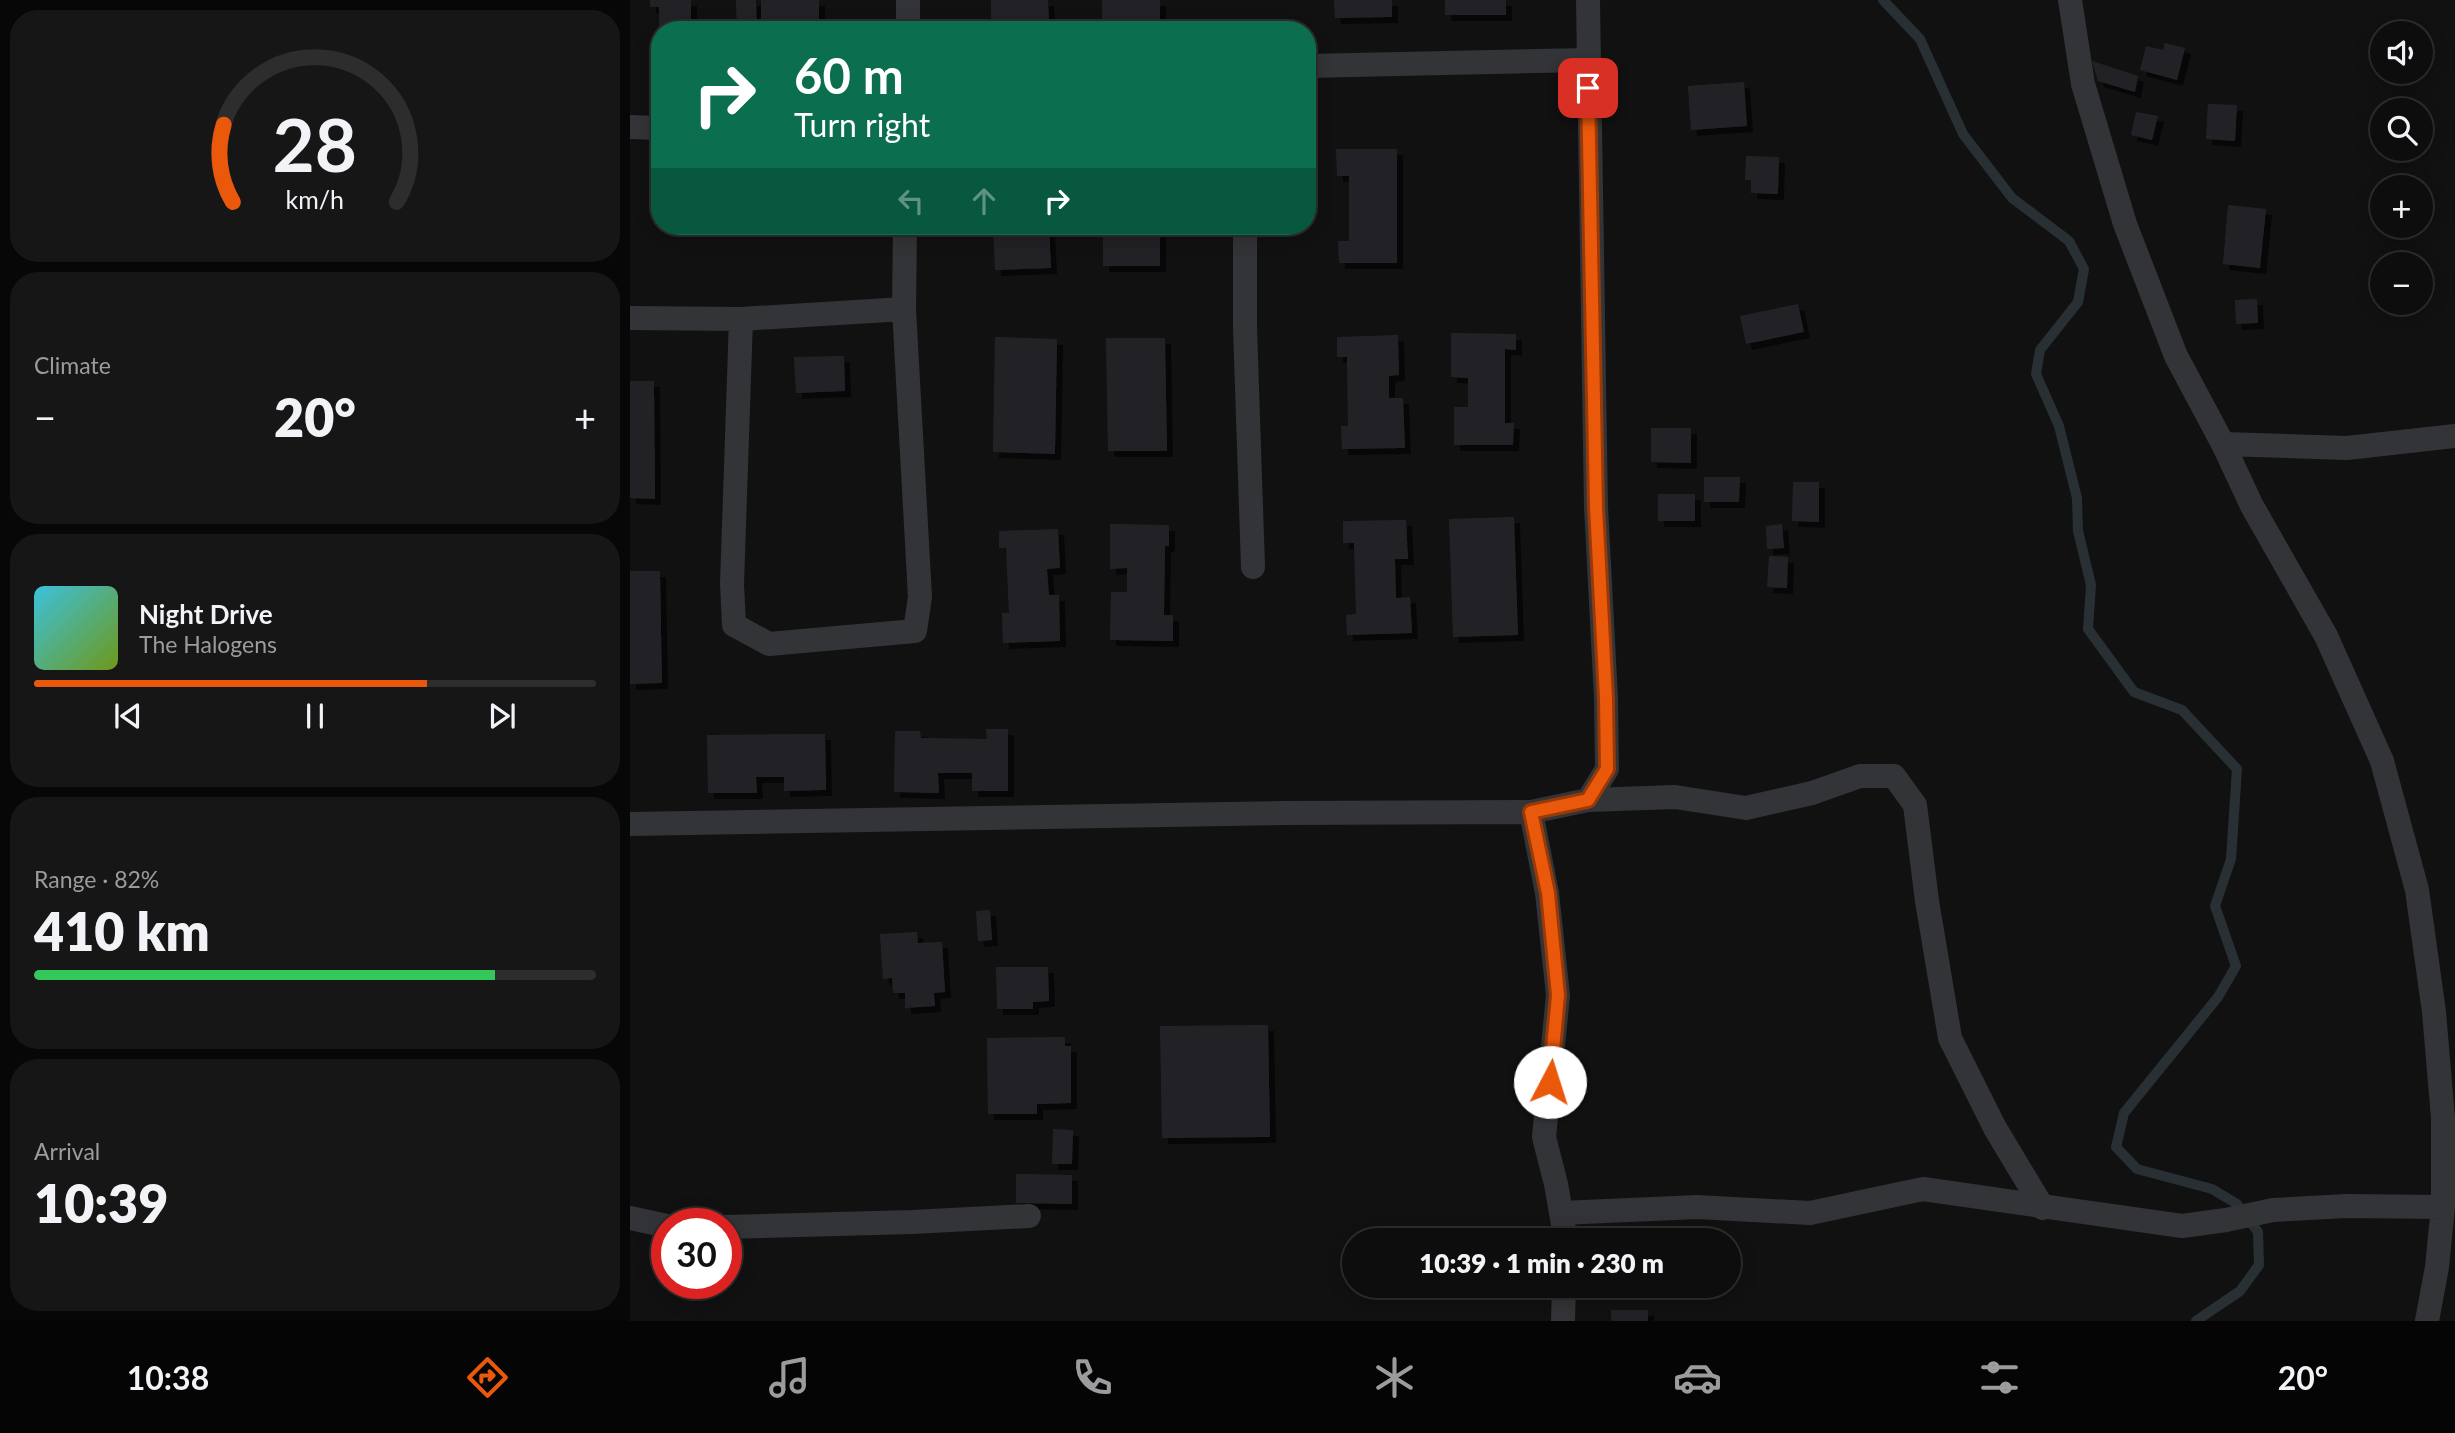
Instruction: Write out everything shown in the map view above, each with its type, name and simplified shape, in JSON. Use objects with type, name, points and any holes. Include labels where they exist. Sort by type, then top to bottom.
[{"type":"street","points":[[908,0],[908,21]]},
{"type":"street","points":[[1588,0],[1596,507],[1607,769],[1588,800]]},
{"type":"street","points":[[2070,0],[2083,84],[2125,224],[2176,356],[2223,444],[2252,506],[2326,636],[2382,761],[2417,890],[2446,1046],[2443,1208],[2437,1267],[2427,1321]]},
{"type":"street","points":[[1316,66],[1588,60]]},
{"type":"street","points":[[630,127],[651,128]]},
{"type":"street","points":[[741,319],[732,584],[734,625],[769,644],[915,631],[920,597],[904,309],[905,235]]},
{"type":"street","points":[[1245,235],[1245,328],[1253,567]]},
{"type":"street","points":[[630,318],[741,319],[904,309]]},
{"type":"street","points":[[2223,444],[2347,448],[2455,436]]},
{"type":"street","points":[[630,824],[1268,813],[1531,812],[1588,800],[1675,797],[1746,808],[1812,793],[1860,776],[1894,776],[1915,805],[1927,901],[1950,1038],[1995,1128],[2043,1208]]},
{"type":"street","points":[[1531,812],[1548,893],[1558,995],[1544,1137],[1564,1228]]},
{"type":"street","points":[[1561,1213],[1697,1208],[1810,1213],[1923,1189],[2182,1226],[2273,1210],[2346,1206],[2443,1208]]},
{"type":"street","points":[[742,1227],[1029,1216]]},
{"type":"street","points":[[630,1218],[651,1223]]},
{"type":"street","points":[[1563,1321],[1564,1298]]},
{"type":"building","points":[[650,0],[691,0],[691,21],[659,21],[659,7],[650,7]]},
{"type":"building","points":[[736,0],[756,0],[757,21],[737,21]]},
{"type":"building","points":[[761,0],[819,0],[819,21],[761,21]]},
{"type":"building","points":[[991,0],[1048,0],[1049,21],[991,21]]},
{"type":"building","points":[[1102,0],[1160,0],[1160,21],[1102,21]]},
{"type":"building","points":[[1334,0],[1392,0],[1392,17],[1335,18]]},
{"type":"building","points":[[1445,0],[1506,0],[1506,15],[1445,15]]},
{"type":"building","points":[[2165,43],[2185,48],[2177,80],[2140,70],[2146,46],[2163,50]]},
{"type":"building","points":[[2092,61],[2138,76],[2135,92],[2098,81]]},
{"type":"building","points":[[1744,82],[1747,126],[1691,130],[1688,86]]},
{"type":"building","points":[[2208,104],[2237,105],[2235,141],[2206,139]]},
{"type":"building","points":[[2136,112],[2158,116],[2152,140],[2131,135]]},
{"type":"building","points":[[1336,149],[1397,149],[1397,263],[1339,263],[1338,241],[1349,241],[1349,176],[1337,176]]},
{"type":"building","points":[[1746,156],[1779,157],[1778,194],[1751,193],[1751,180],[1745,180]]},
{"type":"building","points":[[2228,205],[2266,209],[2260,268],[2223,264]]},
{"type":"building","points":[[993,235],[1049,235],[1051,268],[995,270]]},
{"type":"building","points":[[1103,235],[1160,235],[1160,266],[1103,266]]},
{"type":"building","points":[[2257,299],[2258,323],[2236,324],[2235,300]]},
{"type":"building","points":[[1798,304],[1804,332],[1746,344],[1740,316]]},
{"type":"building","points":[[1451,333],[1516,334],[1516,350],[1505,349],[1505,423],[1514,423],[1513,445],[1454,445],[1454,407],[1468,407],[1468,378],[1451,377]]},
{"type":"building","points":[[1398,335],[1399,375],[1389,376],[1389,398],[1403,398],[1405,448],[1342,449],[1341,426],[1348,426],[1347,357],[1337,357],[1337,337]]},
{"type":"building","points":[[995,337],[1057,339],[1055,454],[993,452]]},
{"type":"building","points":[[1106,338],[1165,338],[1167,451],[1108,451]]},
{"type":"building","points":[[844,356],[845,391],[796,393],[794,357]]},
{"type":"building","points":[[630,381],[654,381],[655,499],[630,498]]},
{"type":"building","points":[[1651,428],[1691,428],[1691,463],[1651,462]]},
{"type":"building","points":[[1704,477],[1740,477],[1739,502],[1704,502]]},
{"type":"building","points":[[1793,482],[1819,482],[1819,522],[1792,521]]},
{"type":"building","points":[[1658,494],[1695,494],[1695,521],[1658,521]]},
{"type":"building","points":[[1514,517],[1518,635],[1453,637],[1449,519]]},
{"type":"building","points":[[1406,520],[1408,559],[1395,559],[1396,598],[1410,597],[1412,633],[1347,635],[1346,615],[1356,614],[1354,543],[1343,543],[1343,521]]},
{"type":"building","points":[[1110,524],[1169,525],[1169,546],[1165,546],[1164,615],[1173,615],[1173,641],[1110,640],[1111,592],[1127,592],[1127,568],[1110,569]]},
{"type":"building","points":[[1782,524],[1784,548],[1767,549],[1766,526]]},
{"type":"building","points":[[1058,529],[1060,568],[1047,569],[1049,595],[1059,595],[1060,641],[1003,643],[1002,613],[1009,613],[1006,548],[999,548],[999,531]]},
{"type":"building","points":[[1769,556],[1788,557],[1787,588],[1767,587]]},
{"type":"building","points":[[630,571],[660,571],[662,683],[630,684]]},
{"type":"building","points":[[986,729],[1008,729],[1008,791],[972,791],[972,773],[938,773],[939,793],[894,792],[895,731],[920,731],[921,738],[987,739]]},
{"type":"building","points":[[825,734],[826,790],[784,791],[784,777],[756,777],[757,793],[708,793],[707,735]]},
{"type":"building","points":[[990,910],[992,940],[978,941],[976,911]]},
{"type":"building","points":[[917,932],[918,943],[942,942],[945,992],[934,993],[935,1006],[905,1008],[905,993],[893,993],[892,978],[883,979],[880,934]]},
{"type":"building","points":[[996,967],[1048,967],[1049,1001],[1033,1002],[1033,1009],[997,1009]]},
{"type":"building","points":[[1268,1025],[1270,1137],[1162,1138],[1160,1026]]},
{"type":"building","points":[[1065,1037],[1065,1046],[1071,1046],[1071,1103],[1037,1104],[1037,1114],[988,1114],[987,1038]]},
{"type":"building","points":[[1053,1129],[1073,1130],[1072,1164],[1052,1164]]},
{"type":"building","points":[[1016,1174],[1072,1175],[1072,1204],[1016,1203]]},
{"type":"building","points":[[1611,1310],[1648,1310],[1648,1321],[1611,1321]]},
{"type":"waterway","points":[[1883,0],[1920,39],[1963,134],[2012,198],[2069,241],[2084,269],[2078,302],[2040,350],[2036,374],[2059,426],[2077,498],[2078,531],[2091,585],[2088,629],[2134,692],[2182,710],[2237,769],[2231,859],[2215,906],[2236,966],[2218,997],[2124,1113],[2116,1147],[2137,1169],[2212,1189],[2237,1204],[2258,1232],[2259,1265],[2240,1291],[2196,1321]]},
{"type":"route","points":[[1550,1082],[1558,995],[1548,893],[1531,812],[1588,800],[1607,769],[1596,507],[1588,88]]}]
